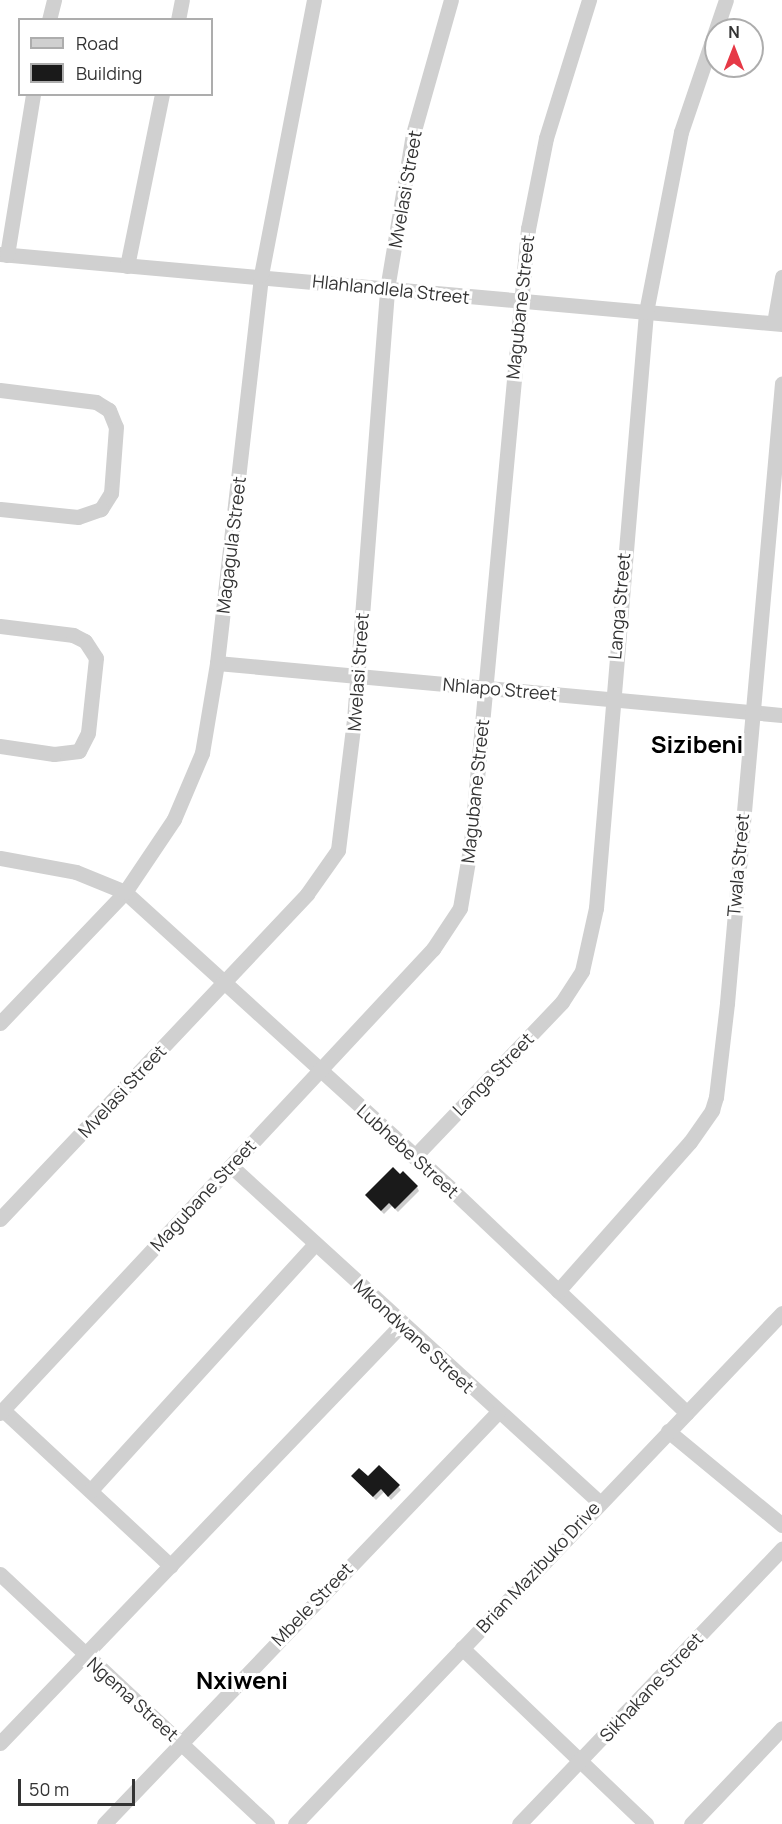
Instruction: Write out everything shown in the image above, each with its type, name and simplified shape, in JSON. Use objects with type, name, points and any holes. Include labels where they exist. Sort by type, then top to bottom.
[{"type":"street","points":[[50,18],[54,0]]},
{"type":"street","points":[[178,18],[182,0]]},
{"type":"street","name":"Magagula Street","points":[[0,1023],[125,892],[160,843],[193,778],[206,734],[217,663],[261,275],[314,0]]},
{"type":"street","name":"Mvelasi Street","points":[[0,1219],[307,894],[338,850],[348,784],[387,289],[413,134],[451,0]]},
{"type":"street","name":"Magubane Street","points":[[1,1411],[433,949],[454,921],[468,867],[519,301],[546,138],[589,0]]},
{"type":"street","name":"Langa Street","points":[[414,1157],[562,1002],[582,972],[596,908],[611,699],[646,312],[675,155],[726,0]]},
{"type":"street","points":[[4,255],[33,96]]},
{"type":"street","points":[[127,266],[162,96]]},
{"type":"street","name":"Hlahlandlela Street","points":[[4,255],[261,275],[387,289],[778,323]]},
{"type":"street","points":[[778,323],[782,277]]},
{"type":"street","name":"Twala Street","points":[[558,1291],[690,1142],[712,1110],[727,1003],[751,712],[782,383]]},
{"type":"street","points":[[0,390],[96,402],[109,410],[116,427],[111,493],[101,509],[78,517],[0,509]]},
{"type":"street","points":[[0,626],[73,635],[85,640],[96,658],[88,733],[79,751],[54,754],[0,746]]},
{"type":"street","name":"Nhlapo Street","points":[[217,663],[782,715]]},
{"type":"street","points":[[0,858],[76,873],[125,892]]},
{"type":"street","name":"Lubhebe Street","points":[[125,892],[414,1157],[687,1413]]},
{"type":"street","name":"Mkondwane Street","points":[[231,1166],[497,1413],[599,1502]]},
{"type":"street","points":[[91,1490],[314,1245]]},
{"type":"street","name":"Brian Mazibuko Drive","points":[[295,1824],[599,1502],[782,1313]]},
{"type":"street","points":[[0,1743],[86,1656],[402,1324]]},
{"type":"street","points":[[1,1411],[91,1490],[171,1566]]},
{"type":"street","name":"Mbele Street","points":[[104,1824],[497,1413]]},
{"type":"street","points":[[668,1431],[782,1525]]},
{"type":"street","name":"Sikhakane Street","points":[[519,1824],[582,1761],[782,1549]]},
{"type":"street","name":"Ngema Street","points":[[2,1579],[267,1824]]},
{"type":"street","points":[[462,1648],[646,1824]]},
{"type":"street","points":[[691,1824],[782,1728]]},
{"type":"building","points":[[393,1167],[400,1174],[403,1171],[418,1186],[395,1209],[389,1203],[381,1211],[365,1195]]},
{"type":"building","points":[[379,1465],[400,1485],[388,1497],[381,1489],[373,1497],[351,1476],[359,1468],[368,1476]]},
{"type":"district","name":"Sizibeni","points":[[697,744]]},
{"type":"district","name":"Nxiweni","points":[[242,1680]]}]
